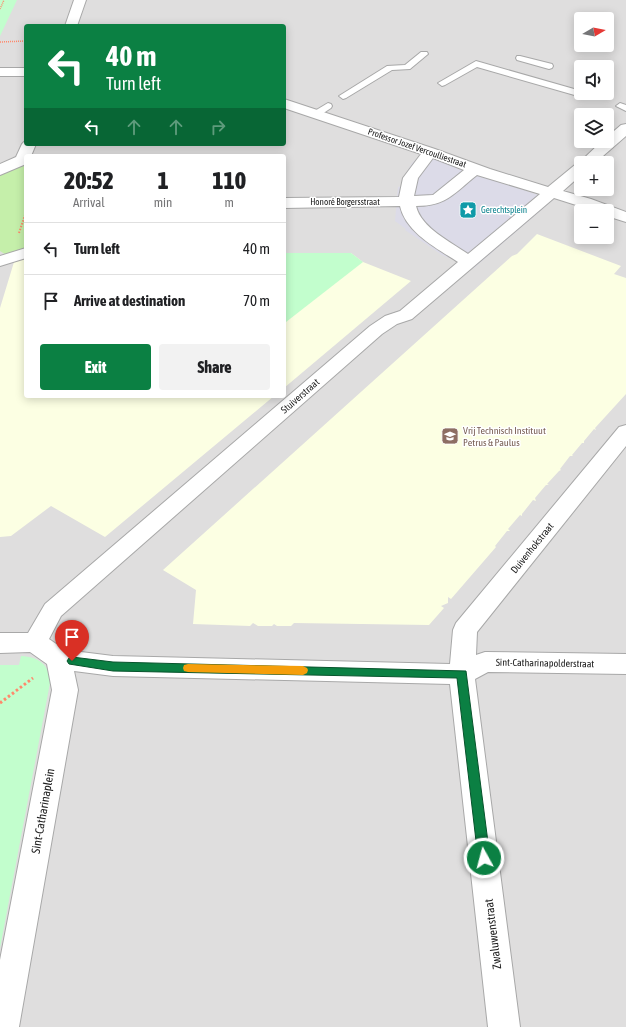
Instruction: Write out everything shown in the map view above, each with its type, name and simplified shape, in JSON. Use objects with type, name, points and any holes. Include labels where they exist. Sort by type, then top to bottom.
[{"type":"street","points":[[72,24],[80,0]]},
{"type":"street","points":[[0,72],[24,72]]},
{"type":"street","name":"Professor Jozef Vercoulliestraat","points":[[286,103],[322,110],[451,161],[550,194],[580,201],[626,217]]},
{"type":"street","points":[[594,156],[626,128]]},
{"type":"street","points":[[430,152],[409,181],[405,202],[412,216],[424,232],[470,262]]},
{"type":"street","points":[[0,170],[24,160]]},
{"type":"street","points":[[405,202],[430,201],[439,198],[474,169]]},
{"type":"street","name":"Stuiverstraat","points":[[35,642],[53,610],[376,330],[391,320],[406,315],[574,173]]},
{"type":"street","name":"Honoré Borgersstraat","points":[[286,203],[405,202]]},
{"type":"street","points":[[0,261],[24,254]]},
{"type":"street","name":"Duivenhokstraat","points":[[462,674],[464,630],[626,432]]},
{"type":"street","points":[[0,643],[35,642],[59,659]]},
{"type":"street","name":"Sint-Catharinapolderstraat","points":[[59,659],[113,666],[462,674],[485,662],[626,664]]},
{"type":"street","name":"Sint-Catharinaplein","points":[[3,1027],[65,690],[59,659]]},
{"type":"street","name":"Zwaluwenstraat","points":[[462,674],[504,1027]]},
{"type":"lane","points":[[343,96],[390,68],[407,67],[424,54]]},
{"type":"lane","points":[[520,58],[549,66]]},
{"type":"lane","points":[[510,74],[531,61]]},
{"type":"lane","points":[[442,83],[476,64],[574,92]]},
{"type":"path","points":[[0,9],[4,0]]},
{"type":"path","points":[[0,42],[24,41]]},
{"type":"path","points":[[0,703],[59,659]]},
{"type":"shaded area","points":[[0,0],[626,0],[626,1027],[0,1027]]},
{"type":"shaded area","name":"Gerechtsplein","points":[[422,154],[553,200],[474,268],[442,255],[405,230],[406,229],[395,221],[398,187],[402,186],[405,175],[412,163]]},
{"type":"shaded area","name":"Vrij Technisch Instituut Petrus & Paulus","points":[[537,234],[621,266],[614,274],[626,278],[626,394],[595,428],[596,430],[594,429],[584,443],[582,443],[572,455],[573,456],[570,456],[560,469],[561,470],[547,484],[549,485],[546,485],[535,498],[536,501],[533,500],[522,516],[520,515],[508,529],[510,531],[507,531],[495,546],[496,547],[451,599],[448,597],[448,603],[441,606],[444,608],[429,625],[294,623],[291,626],[277,626],[274,624],[272,626],[258,626],[253,623],[250,626],[193,624],[196,590],[163,570],[512,256],[517,254]]},
{"type":"shaded area","points":[[286,253],[351,253],[363,262],[411,281],[286,386]]},
{"type":"shaded area","points":[[24,259],[24,398],[272,398],[105,537],[51,506],[11,536],[0,537],[0,308],[14,262]]},
{"type":"green space","points":[[0,0],[17,0],[0,36]]},
{"type":"green space","points":[[24,165],[24,249],[8,256],[0,251],[0,175]]},
{"type":"green space","points":[[286,253],[351,253],[363,262],[286,322]]},
{"type":"green space","points":[[21,656],[33,658],[42,663],[48,671],[50,683],[0,948],[0,665],[19,665]]},
{"type":"slow traffic","points":[[188,668],[303,670]]},
{"type":"place","name":"Gerechtsplein","points":[[468,210]]},
{"type":"place","name":"Vrij Technisch Instituut Petrus & Paulus","points":[[450,436]]},
{"type":"route","points":[[72,661],[113,666],[462,674],[484,858]]}]
